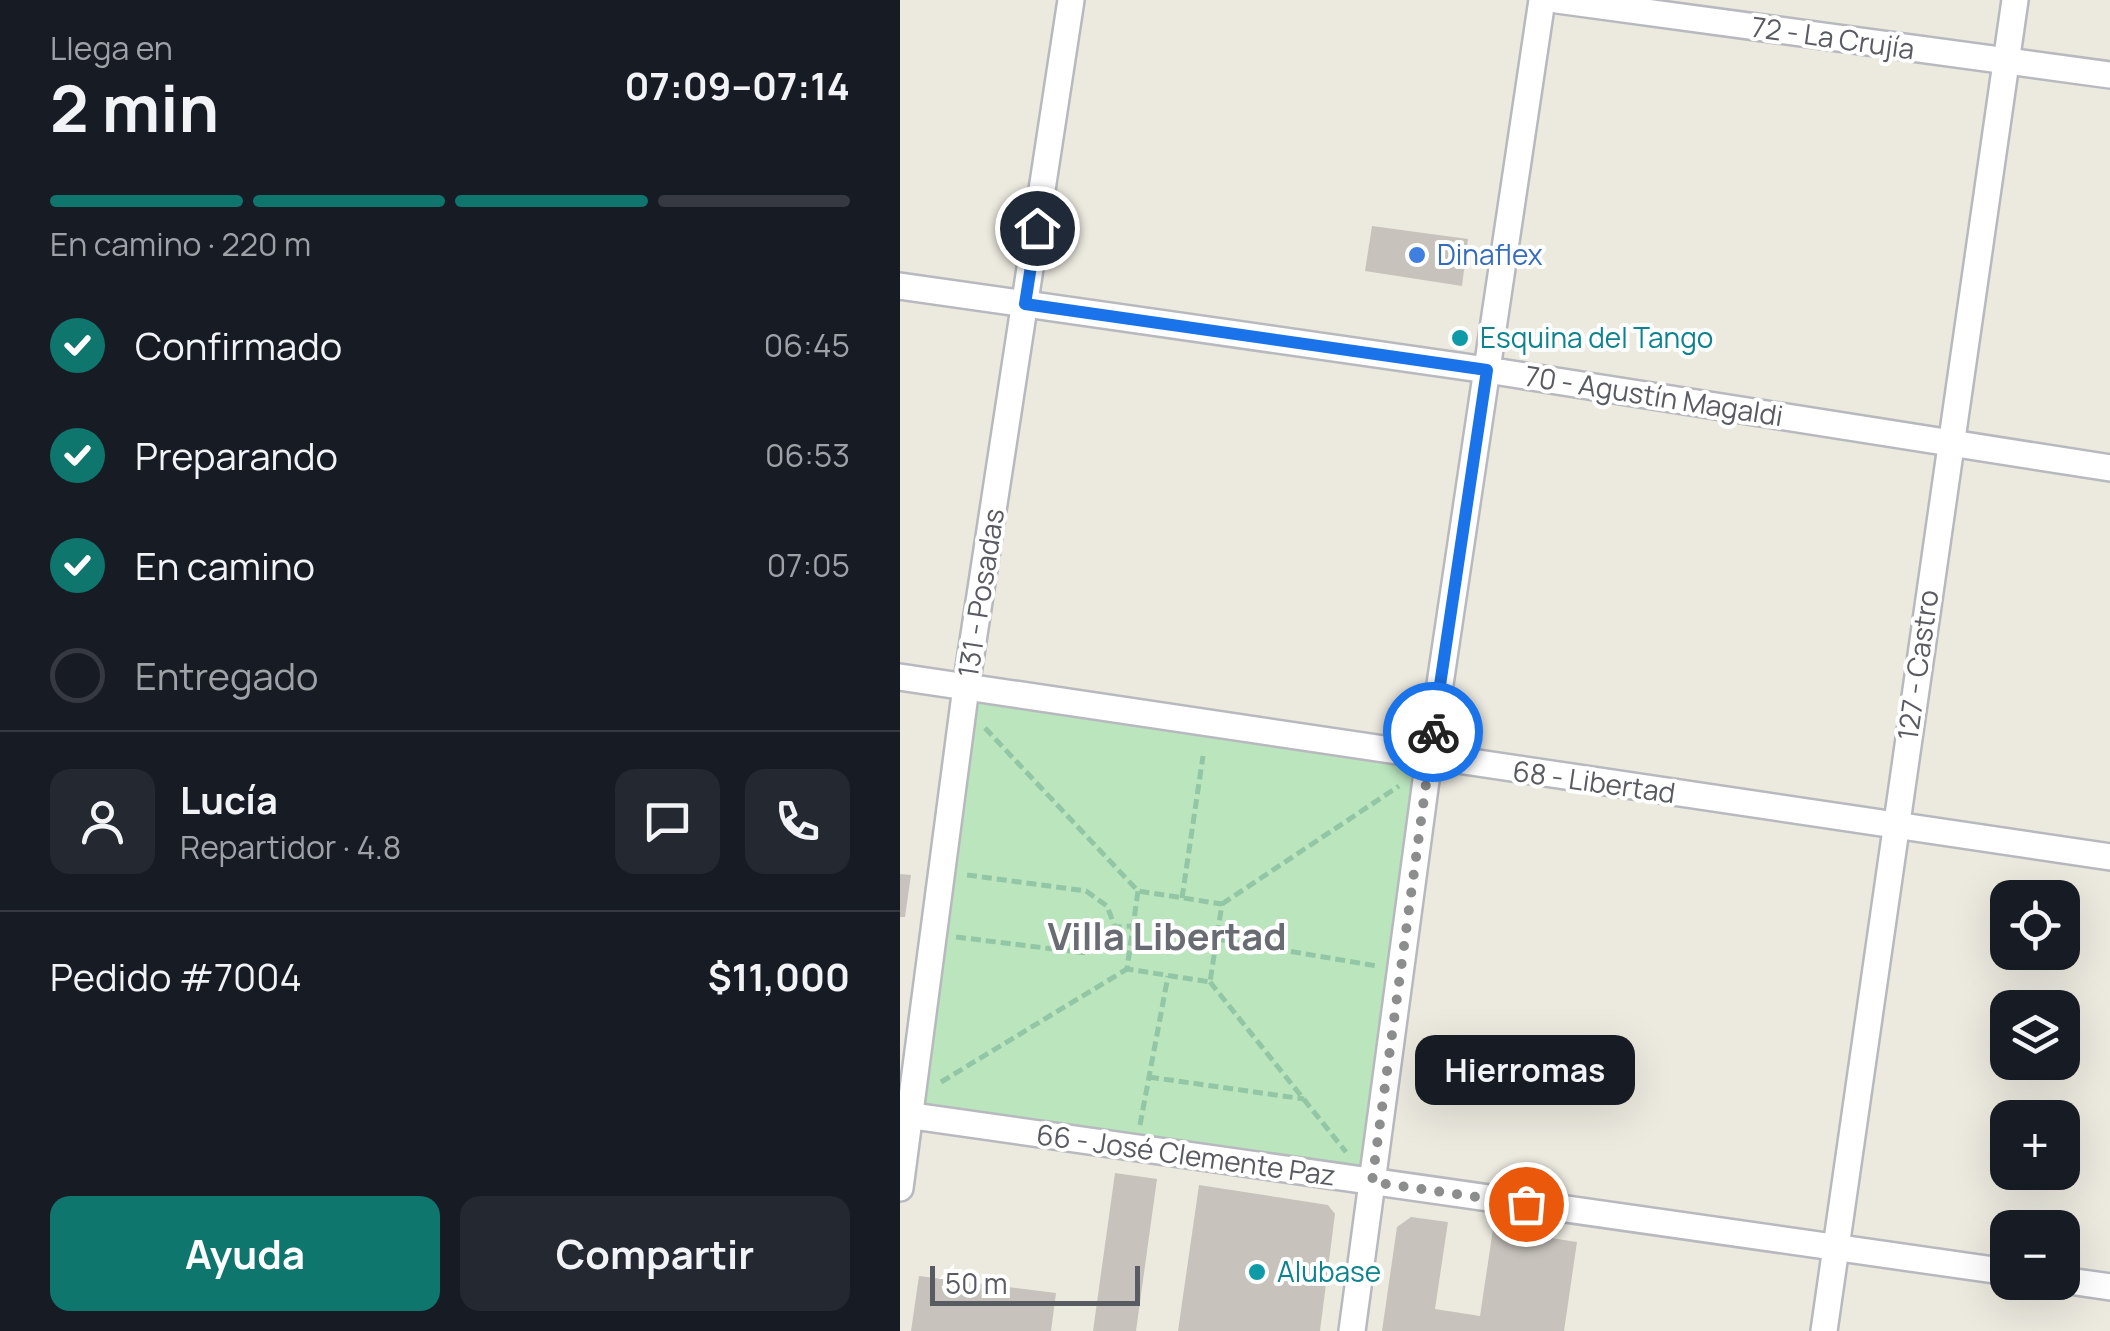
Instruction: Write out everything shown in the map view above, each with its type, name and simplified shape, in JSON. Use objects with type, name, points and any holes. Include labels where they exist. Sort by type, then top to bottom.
[{"type":"street","name":"131 - Posadas","points":[[900,1188],[905,1113],[944,872],[966,687],[1071,0]]},
{"type":"street","points":[[1352,1331],[1429,758],[1542,0]]},
{"type":"street","name":"72 - La Crujía","points":[[1557,0],[2110,75]]},
{"type":"street","name":"127 - Castro","points":[[1824,1331],[1949,443],[2016,0]]},
{"type":"street","name":"70 - Agustín Magaldi","points":[[900,286],[1487,370],[2110,468]]},
{"type":"street","name":"68 - Libertad","points":[[900,677],[2110,858]]},
{"type":"street","name":"66 - José Clemente Paz","points":[[905,1113],[1990,1270]]},
{"type":"street","points":[[2080,1283],[2110,1287]]},
{"type":"path","points":[[982,724],[1138,890],[1222,904],[1402,784]]},
{"type":"path","points":[[1182,898],[1203,756]]},
{"type":"path","points":[[935,934],[1086,954],[1107,942],[1114,927],[1107,906],[1086,891],[944,872]]},
{"type":"path","points":[[1126,970],[1138,890]]},
{"type":"path","points":[[1210,982],[1222,904]]},
{"type":"path","points":[[1114,927],[1133,926]]},
{"type":"path","points":[[1217,939],[1400,970]]},
{"type":"path","points":[[905,1113],[1126,970],[1210,982],[1354,1162]]},
{"type":"path","points":[[1136,1148],[1168,976]]},
{"type":"path","points":[[1149,1077],[1304,1100]]},
{"type":"green space","points":[[966,687],[1429,758],[1372,1182],[910,1116]]},
{"type":"building","name":"Dinaflex","points":[[1372,226],[1468,239],[1462,286],[1365,271]]},
{"type":"building","points":[[900,874],[911,875],[905,917],[900,917]]},
{"type":"building","points":[[1115,1173],[1157,1179],[1136,1331],[1093,1331]]},
{"type":"building","name":"Alubase","points":[[1199,1185],[1328,1205],[1335,1214],[1320,1331],[1178,1331]]},
{"type":"building","points":[[1411,1217],[1448,1222],[1435,1309],[1480,1316],[1493,1229],[1577,1242],[1564,1331],[1382,1331],[1397,1227]]},
{"type":"building","points":[[919,1276],[1056,1293],[1051,1331],[911,1331]]},
{"type":"way so far","points":[[1433,732],[1372,1182],[1526,1204]]},
{"type":"place","name":"Dinaflex","points":[[1417,255]]},
{"type":"place","name":"Esquina del Tango","points":[[1460,338]]},
{"type":"place","name":"Hierromas","points":[[1526,1204]]},
{"type":"place","name":"Alubase","points":[[1257,1272]]},
{"type":"district","name":"Villa Libertad","points":[[1167,937]]},
{"type":"route","points":[[1037,228],[1025,304],[1487,370],[1433,732]]}]
